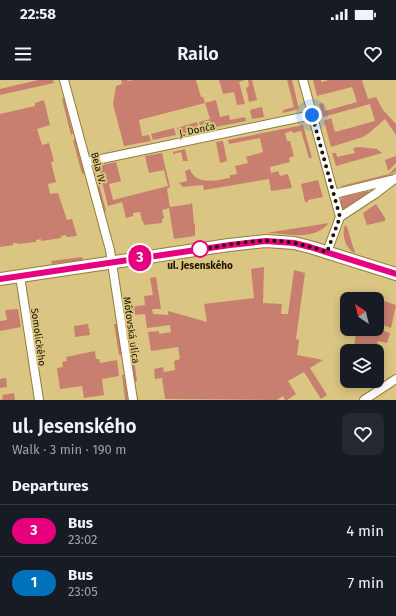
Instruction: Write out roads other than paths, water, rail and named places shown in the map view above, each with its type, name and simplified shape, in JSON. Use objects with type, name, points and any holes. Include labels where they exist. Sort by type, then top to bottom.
[{"type":"street","name":"Bela IV.","points":[[64,80],[87,162],[112,262]]},
{"type":"street","points":[[303,80],[340,217],[327,252]]},
{"type":"street","name":"J. Donča","points":[[87,162],[312,115]]},
{"type":"street","points":[[334,194],[395,179]]},
{"type":"street","points":[[340,217],[395,179]]},
{"type":"street","points":[[0,279],[266,241],[294,243],[396,274]]},
{"type":"street","name":"Môťovská ulica","points":[[112,262],[133,400]]},
{"type":"street","name":"Somolického","points":[[20,276],[38,400]]},
{"type":"street","points":[[364,400],[396,379]]},
{"type":"place","name":"ul. Jesenského","points":[[200,249]]}]
